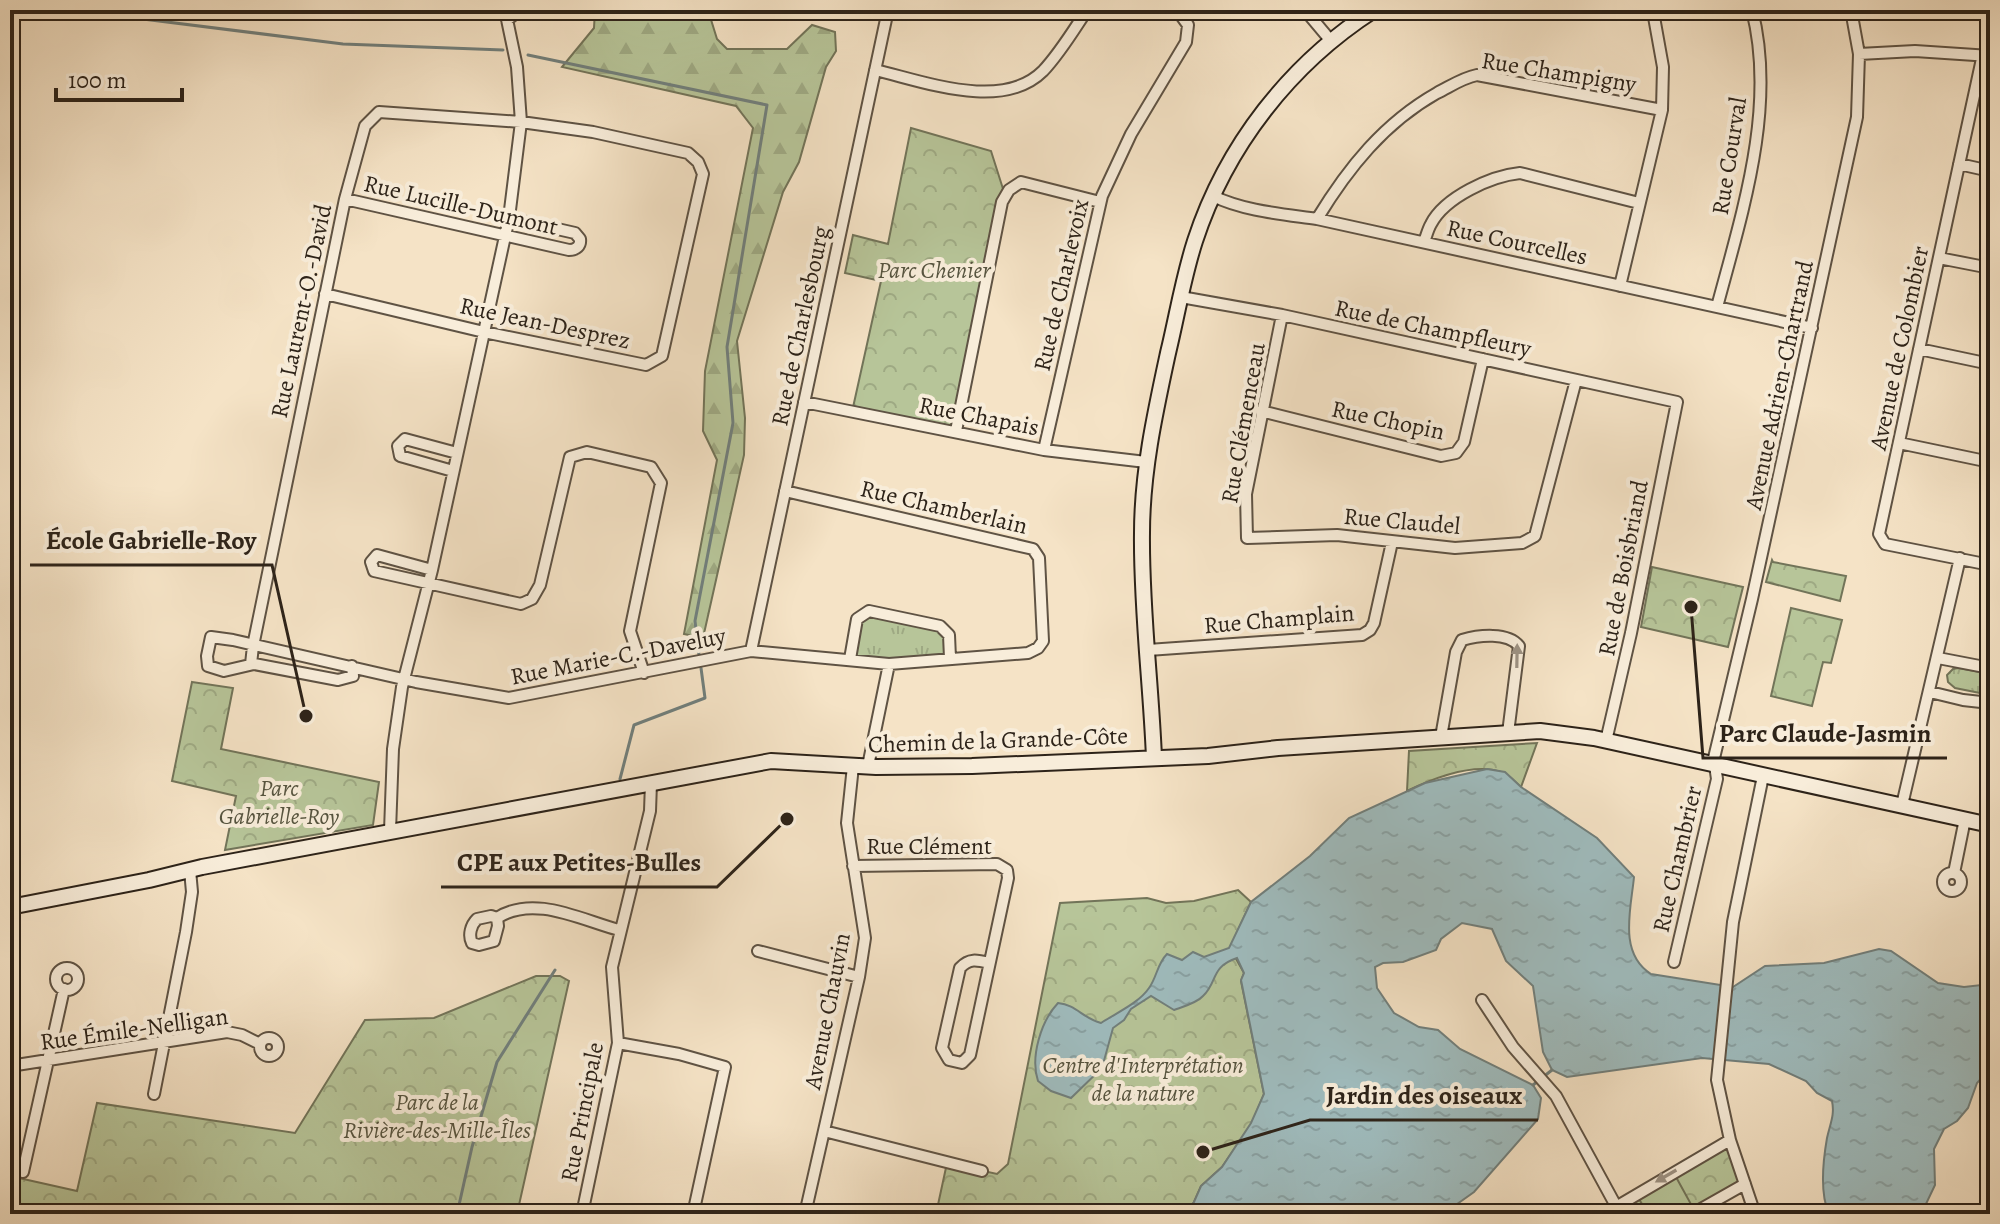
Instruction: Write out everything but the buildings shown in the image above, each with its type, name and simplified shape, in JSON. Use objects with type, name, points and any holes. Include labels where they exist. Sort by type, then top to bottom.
[{"type":"main road","points":[[1154,758],[1142,545],[1146,462],[1195,243],[1213,196],[1256,121],[1285,85],[1331,41],[1374,10]]},
{"type":"main road","name":"Chemin de la Grande-Côte","points":[[10,907],[390,831],[771,761],[860,766],[986,766],[1214,756],[1278,748],[1556,732],[1990,825]]},
{"type":"street","points":[[390,831],[393,749],[404,678],[432,570],[509,218],[521,122],[517,67],[506,15],[520,10]]},
{"type":"street","name":"Rue de Charlesbourg","points":[[751,651],[888,10]]},
{"type":"street","points":[[875,70],[958,90],[1001,92],[1041,73],[1087,10]]},
{"type":"street","name":"Rue de Charlevoix","points":[[1044,450],[1100,202],[1131,134],[1186,42],[1188,25],[1177,10]]},
{"type":"street","points":[[1305,10],[1331,41]]},
{"type":"street","points":[[1620,286],[1662,110],[1663,67],[1652,14],[1665,10]]},
{"type":"street","name":"Rue Courval","points":[[1717,307],[1740,221],[1753,151],[1762,72],[1752,10]]},
{"type":"street","name":"Avenue Adrien-Chartrand","points":[[1716,765],[1716,750],[1857,117],[1859,54],[1851,10]]},
{"type":"street","points":[[1859,54],[1915,51],[1986,55]]},
{"type":"street","name":"Avenue de Colombier","points":[[1986,55],[1959,164],[1879,534],[1885,544],[1990,565]]},
{"type":"street","name":"Rue Champigny","points":[[1317,219],[1362,153],[1420,103],[1465,78],[1477,75],[1662,110]]},
{"type":"street","name":"Rue Laurent-O.-David","points":[[251,664],[345,199],[365,126],[379,112],[521,122]]},
{"type":"street","name":"Rue Jean-Desprez","points":[[325,294],[484,332],[646,365],[662,356],[703,174],[698,162],[688,153],[593,132],[521,122]]},
{"type":"street","points":[[1959,164],[1990,171]]},
{"type":"street","points":[[1424,242],[1431,224],[1441,211],[1478,185],[1501,175],[1520,173],[1639,203]]},
{"type":"street","points":[[956,431],[1002,202],[1009,190],[1021,182],[1100,202]]},
{"type":"street","name":"Rue Courcelles","points":[[1213,196],[1270,212],[1317,219],[1812,328]]},
{"type":"street","name":"Rue Lucille-Dumont","points":[[345,199],[571,250],[577,248],[580,242],[578,234],[573,232],[509,218]]},
{"type":"street","points":[[1939,258],[1990,268]]},
{"type":"street","name":"Rue de Champfleury","points":[[1181,297],[1282,315],[1677,402]]},
{"type":"street","name":"Rue Clémenceau","points":[[1247,538],[1246,494],[1282,315]]},
{"type":"street","points":[[1919,349],[1990,364]]},
{"type":"street","name":"Rue Chopin","points":[[1261,411],[1441,456],[1456,453],[1464,442],[1483,359]]},
{"type":"street","name":"Rue Claudel","points":[[1247,538],[1337,535],[1455,548],[1522,543],[1535,536],[1576,380]]},
{"type":"street","name":"Rue Chapais","points":[[804,402],[1044,450],[1146,462]]},
{"type":"street","name":"Rue de Boisbriand","points":[[1606,741],[1677,402]]},
{"type":"street","points":[[453,471],[400,456],[398,446],[405,439],[457,453]]},
{"type":"street","points":[[1899,443],[1990,462]]},
{"type":"street","points":[[432,570],[377,555],[371,562],[374,571],[428,584],[521,604],[532,599],[540,585],[570,457],[587,452],[651,467],[661,483],[630,631],[644,673]]},
{"type":"street","name":"Rue Chamberlain","points":[[751,651],[889,664],[1028,653],[1043,641],[1039,558],[1033,549],[1024,544],[785,491]]},
{"type":"street","name":"Rue Champlain","points":[[1148,650],[1362,635],[1374,623],[1392,542]]},
{"type":"street","points":[[1902,805],[1960,558]]},
{"type":"street","points":[[850,659],[857,619],[869,611],[940,626],[949,635],[950,658]]},
{"type":"street","name":"Rue Marie-C.-Daveluy","points":[[352,666],[353,676],[342,681],[251,664],[224,671],[215,670],[208,666],[207,656],[211,637],[233,640],[509,698],[751,651]]},
{"type":"street","points":[[1441,737],[1457,647],[1462,640],[1474,638],[1508,637],[1519,646],[1508,733]]},
{"type":"street","points":[[1938,658],[1990,668]]},
{"type":"street","points":[[860,766],[889,664]]},
{"type":"street","points":[[1930,692],[1990,703]]},
{"type":"street","name":"Rue Chambrier","points":[[1674,962],[1717,779],[1716,765]]},
{"type":"street","name":"Avenue Chauvin","points":[[805,1214],[859,977],[865,938],[847,817],[860,766]]},
{"type":"street","points":[[1755,1214],[1718,1094],[1718,1067],[1734,913],[1763,776]]},
{"type":"street","name":"Rue Principale","points":[[582,1214],[618,1043],[611,972],[650,811],[651,783]]},
{"type":"street","points":[[1954,873],[1965,819]]},
{"type":"street","name":"Rue Clément","points":[[853,866],[997,864],[1005,867],[1008,878],[989,963]]},
{"type":"street","points":[[154,1094],[192,897],[190,870]]},
{"type":"street","points":[[497,918],[514,909],[534,907],[619,930]]},
{"type":"street","points":[[758,951],[859,977]]},
{"type":"street","points":[[975,960],[989,963],[970,1055],[962,1063],[949,1060],[942,1048],[960,968],[966,962],[975,960]]},
{"type":"street","points":[[23,1172],[64,989]]},
{"type":"street","points":[[1482,1000],[1513,1047],[1556,1096],[1616,1206]]},
{"type":"street","name":"Rue Émile-Nelligan","points":[[10,1066],[231,1032],[260,1044]]},
{"type":"street","points":[[618,1043],[679,1054],[725,1067],[693,1214]]},
{"type":"street","points":[[824,1131],[982,1171]]},
{"type":"street","points":[[1604,1214],[1730,1140]]},
{"type":"street","points":[[1692,1214],[1745,1184]]},
{"type":"green space","points":[[595,10],[708,10],[717,39],[727,49],[787,49],[812,25],[835,32],[836,51],[826,67],[799,162],[783,192],[737,341],[745,418],[744,455],[703,638],[684,634],[717,460],[703,431],[705,371],[753,128],[736,106],[562,67],[594,28]]},
{"type":"green space","name":"Parc Chenier","points":[[911,128],[991,151],[1004,192],[956,431],[852,412],[881,281],[845,273],[853,235],[888,244]]},
{"type":"green space","points":[[1772,560],[1846,576],[1840,601],[1766,582]]},
{"type":"green space","points":[[1652,567],[1743,587],[1728,647],[1641,627]]},
{"type":"green space","points":[[1791,608],[1842,620],[1831,663],[1823,662],[1812,706],[1771,696]]},
{"type":"green space","points":[[869,611],[940,626],[949,635],[950,658],[889,664],[850,659],[857,619]]},
{"type":"green space","points":[[1958,668],[1990,674],[1990,695],[1955,688],[1948,682],[1947,675]]},
{"type":"green space","name":"Parc Gabrielle-Roy","points":[[192,682],[233,688],[221,749],[379,782],[373,825],[225,850],[236,796],[172,781]]},
{"type":"green space","points":[[1537,743],[1521,787],[1504,773],[1478,769],[1440,777],[1407,791],[1409,751]]},
{"type":"green space","name":"Centre d'Interprétation de la nature","points":[[1238,890],[1251,902],[1230,948],[1244,973],[1241,981],[1264,1094],[1252,1123],[1222,1167],[1201,1186],[1185,1214],[936,1214],[947,1163],[997,1174],[1008,1164],[1060,903],[1147,898],[1166,903],[1194,901]]},
{"type":"green space","name":"Parc de la Rivière-des-Mille-Îles","points":[[536,976],[560,976],[569,981],[517,1214],[10,1214],[10,1176],[77,1191],[97,1103],[295,1133],[365,1020],[434,1018]]},
{"type":"green space","points":[[1728,1146],[1741,1183],[1684,1214],[1610,1214]]},
{"type":"green space","points":[[1676,1177],[1692,1206],[1678,1214],[1648,1214],[1639,1199]]},
{"type":"water","points":[[1487,769],[1505,772],[1521,787],[1597,838],[1634,877],[1629,916],[1630,943],[1641,965],[1651,974],[1733,987],[1765,966],[1824,963],[1879,949],[1891,951],[1938,983],[1964,987],[1990,984],[1990,1069],[1977,1083],[1968,1108],[1957,1121],[1944,1129],[1934,1149],[1935,1185],[1925,1206],[1925,1214],[1829,1214],[1823,1177],[1833,1115],[1832,1101],[1817,1093],[1806,1081],[1769,1064],[1702,1058],[1567,1077],[1552,1070],[1543,1052],[1533,986],[1506,961],[1492,929],[1462,923],[1441,939],[1436,950],[1403,962],[1383,963],[1375,967],[1377,988],[1394,1013],[1419,1027],[1438,1030],[1460,1049],[1533,1085],[1541,1098],[1538,1119],[1474,1192],[1443,1214],[1185,1214],[1201,1186],[1222,1167],[1251,1123],[1264,1094],[1241,980],[1244,973],[1237,958],[1218,970],[1208,991],[1193,1003],[1174,1010],[1151,996],[1131,1009],[1124,1020],[1113,1028],[1102,1068],[1071,1098],[1051,1091],[1038,1081],[1036,1051],[1047,1019],[1058,1003],[1101,1023],[1145,993],[1167,954],[1182,960],[1193,952],[1204,957],[1229,948],[1251,902],[1310,856],[1349,818],[1425,783]]},
{"type":"waterway","points":[[98,10],[111,15],[343,44],[503,50]]},
{"type":"waterway","points":[[528,55],[767,105],[727,347],[733,423],[695,621],[699,655]]},
{"type":"waterway","points":[[620,779],[634,725],[705,698],[701,668]]},
{"type":"waterway","points":[[457,1214],[472,1147],[497,1062],[555,970]]},
{"type":"waterway","points":[[1533,1085],[1552,1070]]},
{"type":"place","name":"Parc Claude-Jasmin","points":[[1691,607]]},
{"type":"place","name":"École Gabrielle-Roy","points":[[306,716]]},
{"type":"place","name":"CPE aux Petites-Bulles","points":[[787,819]]},
{"type":"place","name":"Jardin des oiseaux","points":[[1203,1152]]}]
